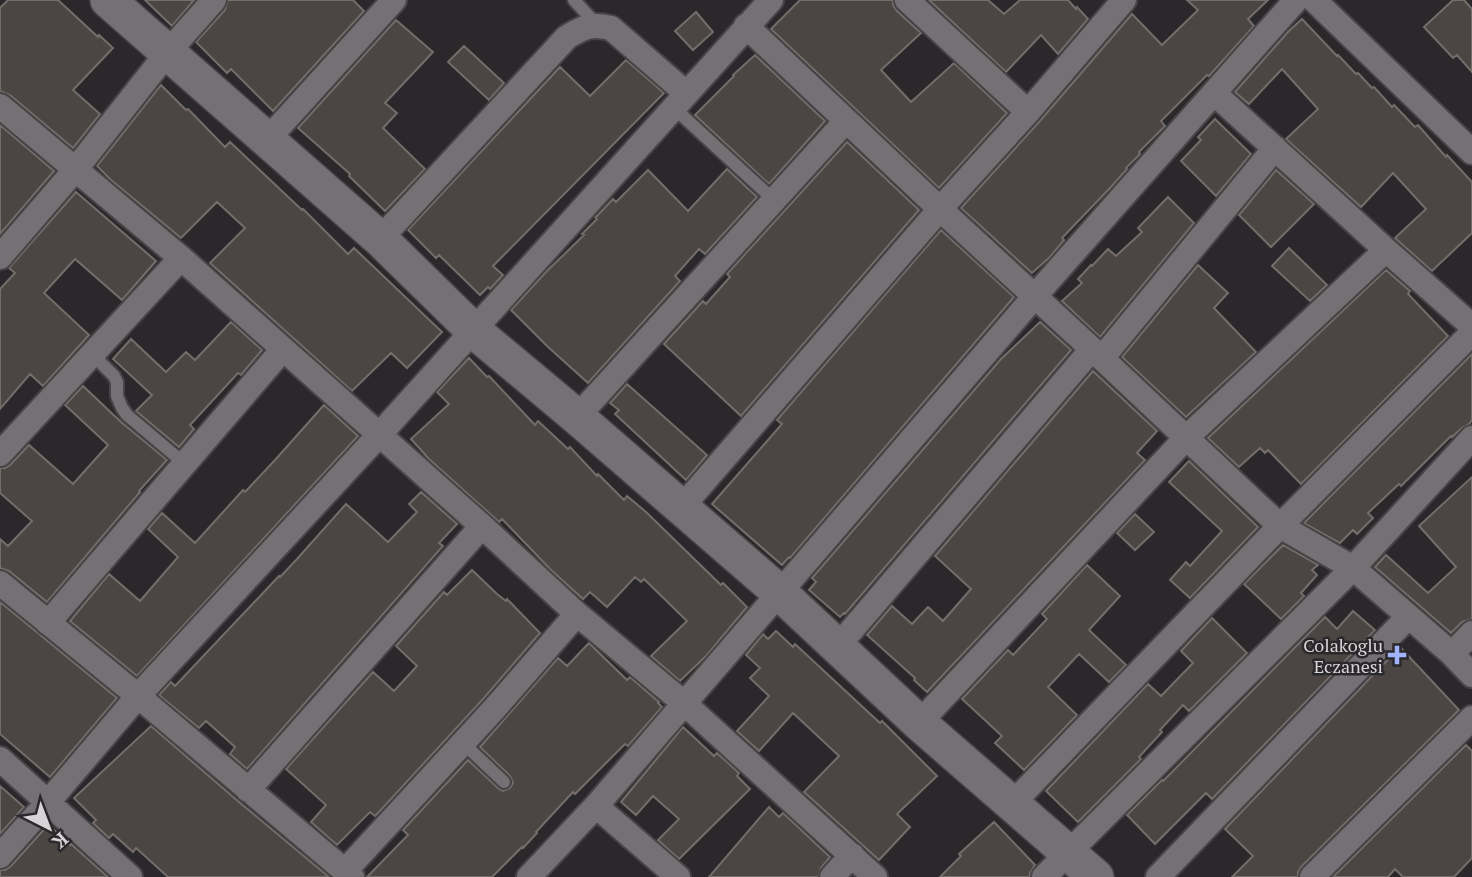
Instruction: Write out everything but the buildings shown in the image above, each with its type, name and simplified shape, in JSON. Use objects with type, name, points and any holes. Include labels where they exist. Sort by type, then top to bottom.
[{"type":"street","points":[[108,0],[380,239],[473,330],[578,417],[780,593],[919,723],[1097,877]]},
{"type":"street","points":[[0,257],[214,0]]},
{"type":"street","points":[[267,140],[394,0]]},
{"type":"street","points":[[0,856],[138,696],[380,434],[771,0]]},
{"type":"street","points":[[907,0],[1028,112]]},
{"type":"street","points":[[529,877],[596,806],[1034,297],[1296,0]]},
{"type":"street","points":[[1314,0],[1472,152]]},
{"type":"street","points":[[681,508],[940,209],[1028,112],[1116,3]]},
{"type":"street","points":[[380,239],[566,37],[581,29],[596,24],[611,28],[679,100]]},
{"type":"street","points":[[746,26],[1280,526],[1353,568],[1452,654],[1472,675]]},
{"type":"street","points":[[1214,93],[1472,326]]},
{"type":"street","points":[[0,106],[181,258],[578,614],[685,704],[875,877]]},
{"type":"street","points":[[578,417],[846,121]]},
{"type":"street","points":[[838,646],[1275,148]]},
{"type":"street","points":[[919,723],[1186,438],[1386,250]]},
{"type":"street","points":[[0,454],[181,258]]},
{"type":"street","points":[[1012,804],[1280,526],[1472,333]]},
{"type":"street","points":[[48,623],[283,349]]},
{"type":"street","points":[[1044,877],[1353,568],[1472,438]]},
{"type":"street","points":[[248,790],[482,526]]},
{"type":"street","points":[[0,583],[349,874],[578,614]]},
{"type":"street","points":[[1158,877],[1408,617]]},
{"type":"street","points":[[1452,654],[1472,633]]},
{"type":"street","points":[[1312,877],[1472,718]]},
{"type":"street","points":[[0,759],[130,877]]},
{"type":"street","points":[[596,806],[674,876]]},
{"type":"street","points":[[832,877],[852,855]]},
{"type":"lane","points":[[574,0],[596,24]]},
{"type":"lane","points":[[679,100],[774,200]]},
{"type":"lane","points":[[92,354],[114,376],[117,396],[127,415],[186,464]]},
{"type":"lane","points":[[463,743],[504,782]]},
{"type":"place","name":"Colakoglu Eczanesi","points":[[1397,655]]}]
